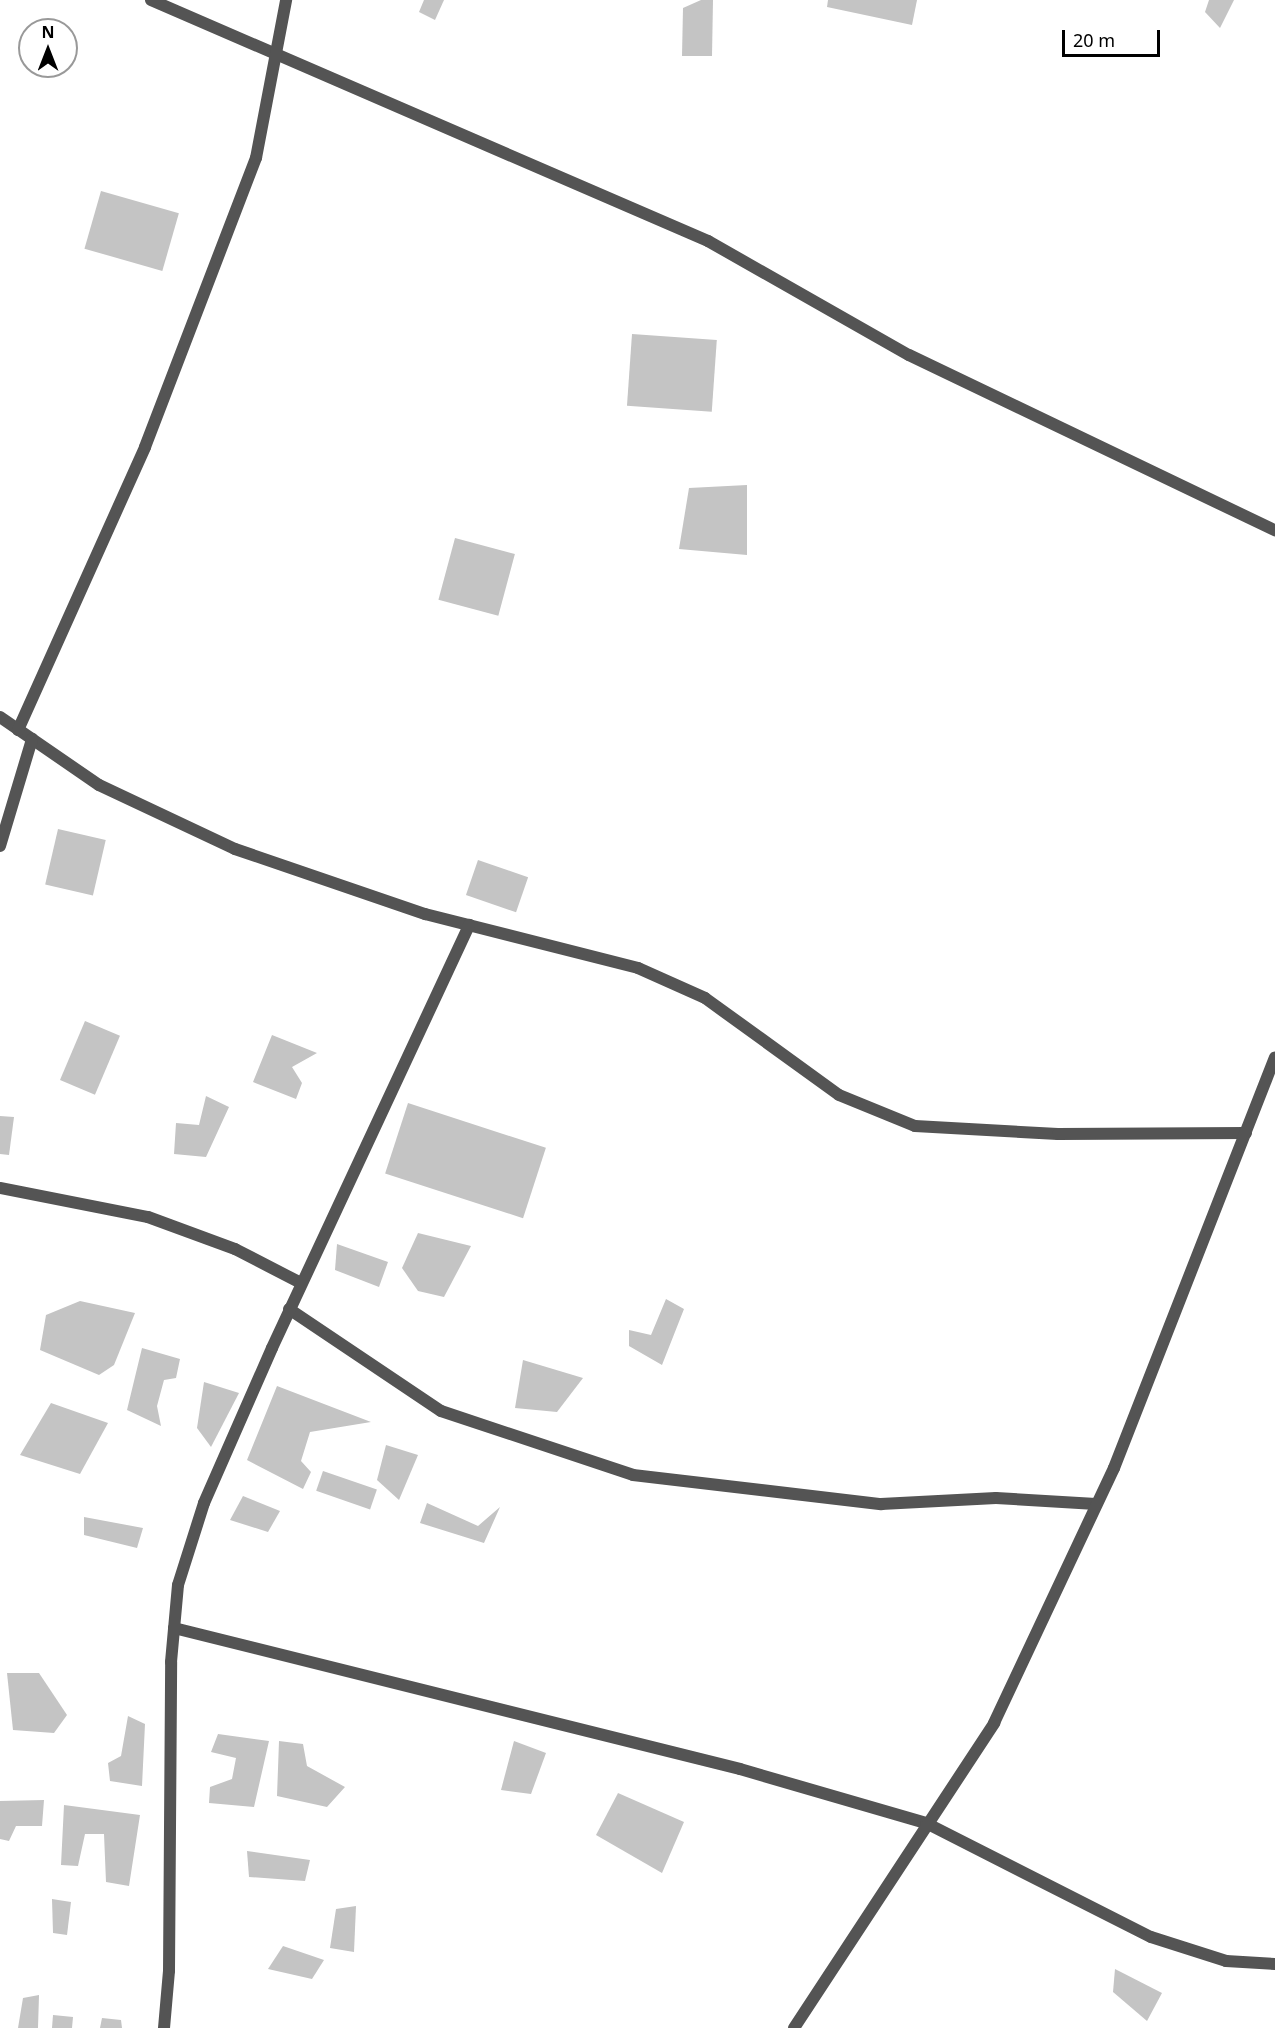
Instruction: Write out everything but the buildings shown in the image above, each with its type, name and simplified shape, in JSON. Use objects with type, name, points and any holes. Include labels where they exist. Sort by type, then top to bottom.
[{"type":"street","points":[[151,0],[708,241],[909,355],[1275,530]]},
{"type":"street","points":[[18,730],[145,447],[256,158],[278,53],[286,0]]},
{"type":"street","points":[[0,717],[99,785],[235,849],[469,925],[638,968],[705,998],[839,1095],[915,1126],[1058,1134],[1246,1132]]},
{"type":"street","points":[[0,846],[32,739]]},
{"type":"street","points":[[164,2028],[174,1628],[178,1585],[204,1503],[289,1309],[469,925]]},
{"type":"street","points":[[794,2028],[926,1823],[994,1723],[1096,1504],[1275,1057]]},
{"type":"street","points":[[0,1188],[148,1217],[235,1249],[301,1283]]},
{"type":"street","points":[[289,1309],[441,1411],[633,1475],[881,1504],[996,1498],[1096,1504]]},
{"type":"street","points":[[174,1628],[729,1766],[926,1823],[1151,1938],[1226,1961],[1275,1964]]}]
